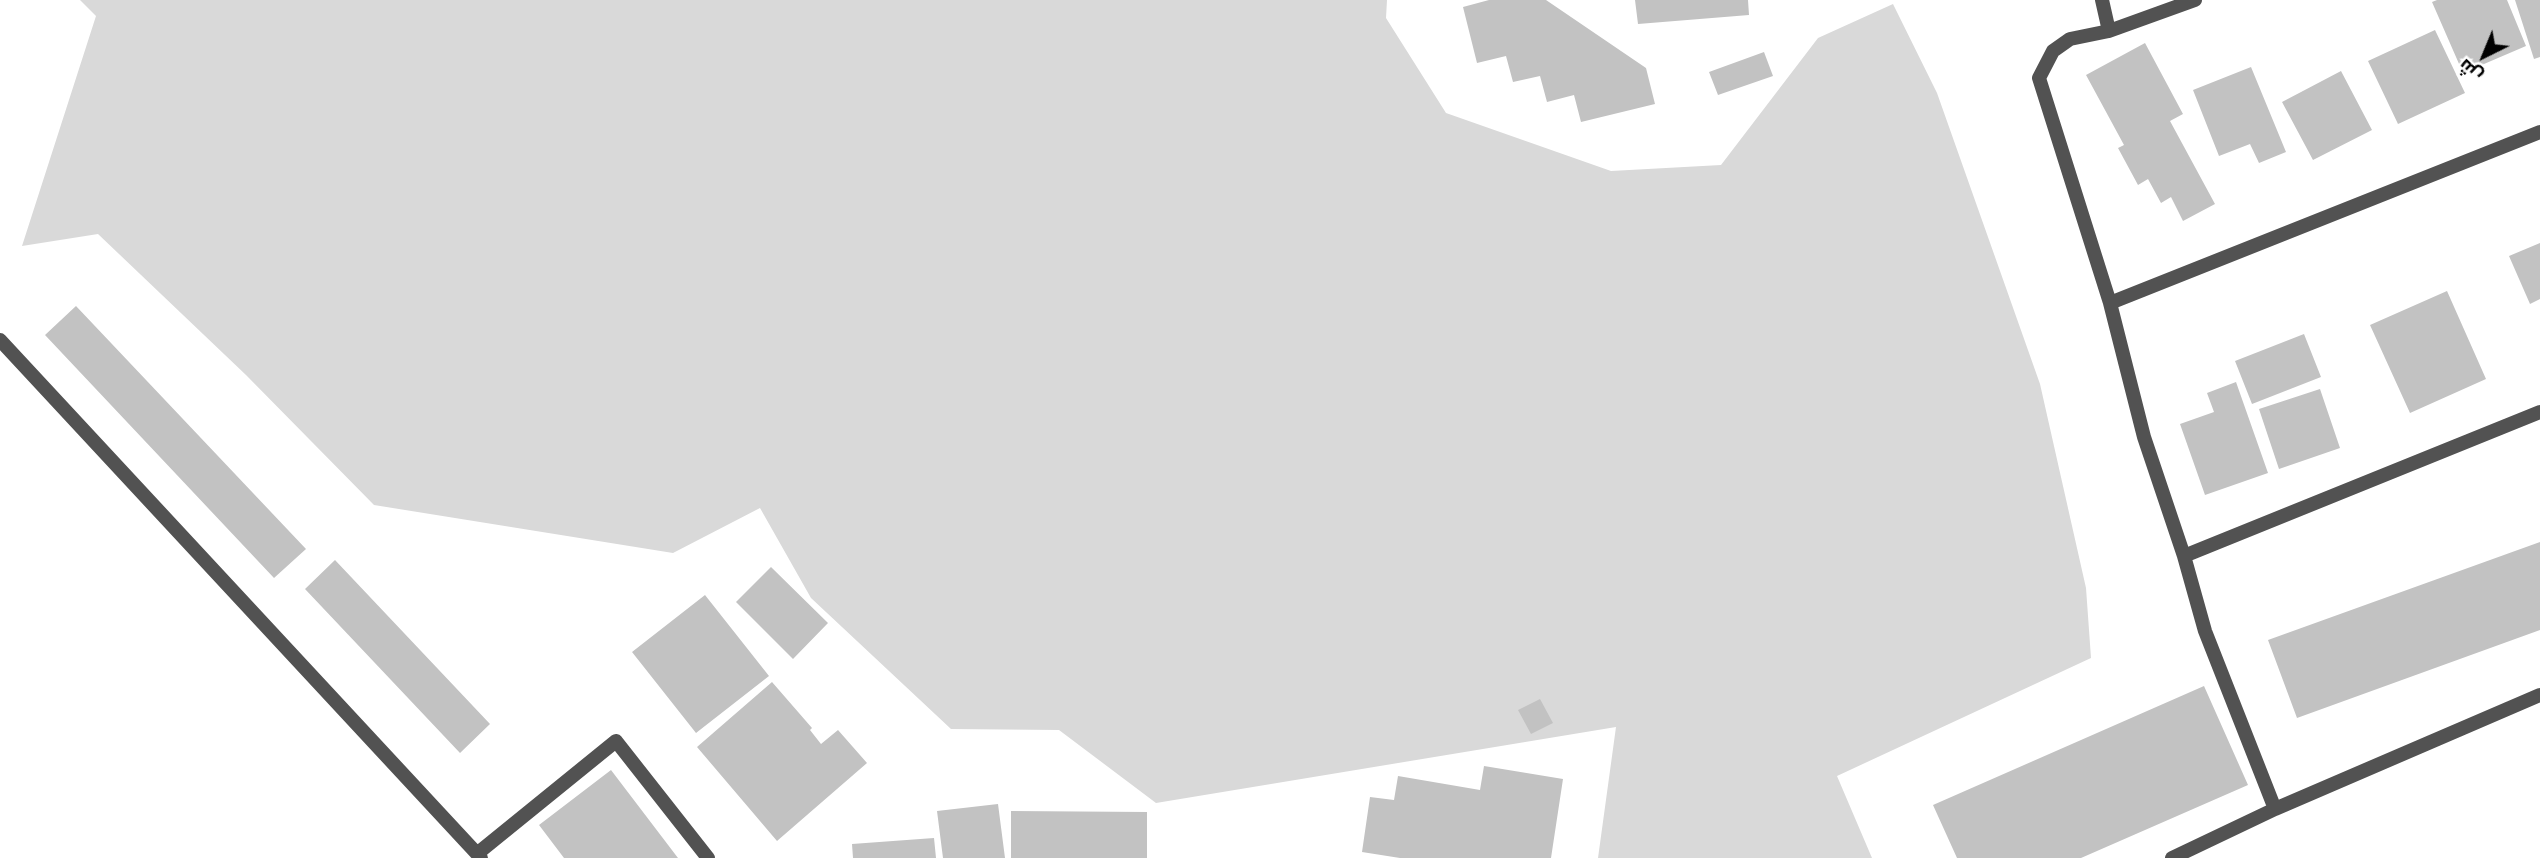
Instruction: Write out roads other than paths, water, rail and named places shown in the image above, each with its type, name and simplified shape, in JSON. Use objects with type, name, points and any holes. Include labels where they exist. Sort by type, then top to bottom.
[{"type":"street","points":[[2102,0],[2109,31]]},
{"type":"street","points":[[2195,0],[2109,31],[2070,39],[2053,51],[2039,78],[2110,303],[2144,437],[2184,555],[2205,631],[2275,809]]},
{"type":"street","points":[[2110,303],[2540,132]]},
{"type":"street","points":[[0,340],[480,855],[616,741],[708,858]]},
{"type":"street","points":[[2184,555],[2540,412]]},
{"type":"street","points":[[2172,858],[2275,809],[2540,695]]}]
